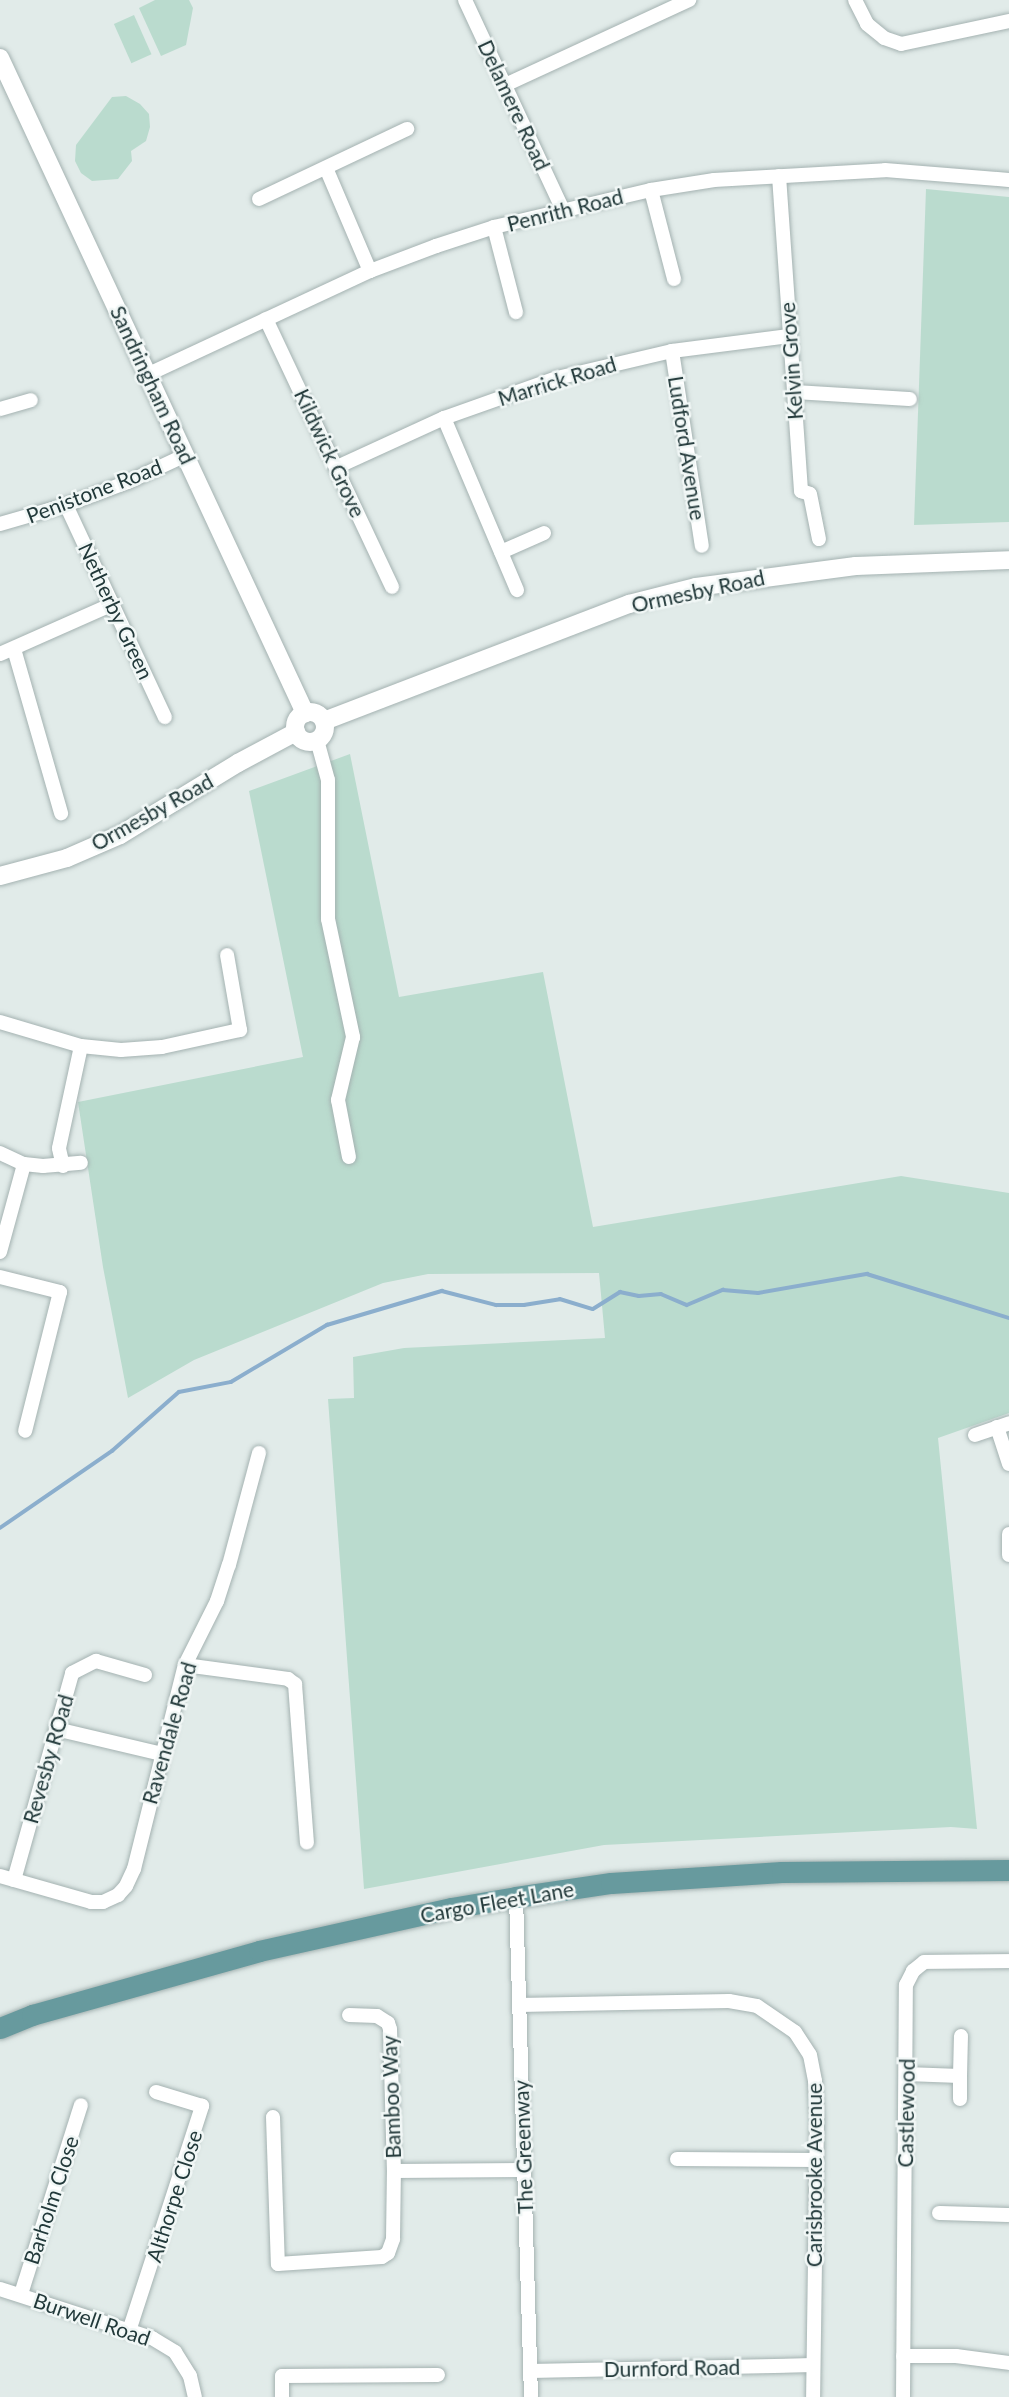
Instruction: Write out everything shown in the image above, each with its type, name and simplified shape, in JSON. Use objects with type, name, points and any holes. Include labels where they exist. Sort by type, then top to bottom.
[{"type":"main road","name":"Cargo Fleet Lane","points":[[0,2028],[32,2015],[259,1951],[451,1908],[516,1897],[611,1883],[782,1871],[1009,1870]]},
{"type":"street","name":"Delamere Road","points":[[465,0],[563,210]]},
{"type":"street","points":[[505,85],[689,0]]},
{"type":"street","points":[[855,0],[867,24],[884,38],[901,44],[1009,21]]},
{"type":"street","name":"Sandringham Road","points":[[0,58],[149,374],[304,713]]},
{"type":"street","points":[[259,199],[407,129]]},
{"type":"street","points":[[326,168],[370,271]]},
{"type":"street","name":"Penrith Road","points":[[149,374],[370,271],[494,227],[651,190],[714,180],[885,170],[1009,180]]},
{"type":"street","name":"Kelvin Grove","points":[[779,176],[801,491],[810,494],[819,539]]},
{"type":"street","points":[[651,190],[674,279]]},
{"type":"street","points":[[494,227],[516,312]]},
{"type":"street","name":"Kildwick Grove","points":[[267,319],[392,587]]},
{"type":"street","name":"Marrick Road","points":[[337,467],[444,418],[557,378],[672,351],[789,336]]},
{"type":"street","name":"Ludford Avenue","points":[[672,351],[702,546]]},
{"type":"street","points":[[794,392],[910,399]]},
{"type":"street","points":[[0,409],[31,400]]},
{"type":"street","points":[[444,418],[501,552],[516,571],[517,590]]},
{"type":"street","name":"Penistone Road","points":[[0,524],[66,505],[128,482],[186,455]]},
{"type":"street","name":"Netherby Green","points":[[66,505],[165,717]]},
{"type":"street","points":[[501,552],[544,533]]},
{"type":"street","name":"Ormesby Road","points":[[324,721],[629,604],[696,587],[856,566],[1009,560]]},
{"type":"street","points":[[61,813],[7,651],[113,604]]},
{"type":"street","points":[[304,713],[317,713],[324,721],[324,732],[317,740],[304,741],[296,732],[297,720],[304,713]]},
{"type":"street","name":"Ormesby Road","points":[[0,876],[67,858],[120,835],[238,763],[296,732]]},
{"type":"street","points":[[317,740],[328,780],[328,919],[353,1037],[338,1100],[349,1157]]},
{"type":"street","points":[[0,1022],[81,1046],[121,1050],[162,1047],[240,1030],[228,955]]},
{"type":"street","points":[[63,1166],[59,1147],[81,1046]]},
{"type":"street","points":[[0,1153],[24,1164],[63,1166],[81,1163]]},
{"type":"street","points":[[0,1252],[24,1164]]},
{"type":"street","points":[[0,1277],[61,1292],[25,1431]]},
{"type":"street","points":[[975,1435],[1003,1425],[1009,1464]]},
{"type":"street","name":"Ravendale Road","points":[[7,1878],[91,1902],[103,1902],[118,1895],[134,1869],[185,1665],[217,1601],[259,1453]]},
{"type":"street","points":[[1009,1534],[1009,1555]]},
{"type":"street","name":"Revesby ROad","points":[[7,1878],[72,1673],[83,1665],[96,1661],[145,1675]]},
{"type":"street","points":[[185,1665],[276,1677],[295,1684],[307,1843]]},
{"type":"street","points":[[56,1729],[162,1754]]},
{"type":"street","name":"The Greenway","points":[[516,1897],[531,2397]]},
{"type":"street","name":"Castlewood","points":[[903,2397],[906,1985],[913,1971],[924,1962],[1009,1961]]},
{"type":"street","name":"Carisbrooke Avenue","points":[[519,2005],[729,2001],[757,2006],[795,2032],[810,2055],[815,2081],[813,2397]]},
{"type":"street","name":"Bamboo Way","points":[[273,2117],[278,2264],[382,2258],[388,2253],[393,2239],[390,2029],[388,2023],[377,2016],[349,2015]]},
{"type":"street","points":[[960,2099],[961,2036]]},
{"type":"street","points":[[906,2074],[960,2076]]},
{"type":"street","name":"Althorpe Close","points":[[129,2331],[178,2188],[202,2106],[156,2092]]},
{"type":"street","name":"Barholm Close","points":[[21,2294],[81,2105]]},
{"type":"street","points":[[677,2159],[816,2160]]},
{"type":"street","name":"Bamboo Way","points":[[394,2171],[524,2170]]},
{"type":"street","points":[[939,2213],[1009,2215]]},
{"type":"street","name":"Burwell Road","points":[[0,2289],[152,2338],[176,2352],[190,2376],[195,2397]]},
{"type":"street","points":[[903,2356],[956,2356],[1009,2363]]},
{"type":"street","name":"Durnford Road","points":[[530,2371],[813,2365]]},
{"type":"street","points":[[282,2397],[282,2376],[438,2375]]},
{"type":"green space","points":[[155,0],[189,0],[193,8],[186,45],[161,56],[139,8]]},
{"type":"green space","points":[[134,15],[151,54],[131,63],[114,24]]},
{"type":"green space","points":[[126,96],[140,104],[149,114],[150,127],[146,141],[131,151],[132,161],[118,179],[92,181],[81,173],[75,161],[76,145],[112,97]]},
{"type":"green space","points":[[926,189],[1009,197],[1009,522],[914,525]]},
{"type":"green space","points":[[350,754],[399,997],[543,972],[593,1227],[901,1176],[1009,1193],[1009,1413],[938,1438],[977,1829],[951,1827],[604,1845],[364,1889],[328,1399],[354,1398],[353,1357],[404,1348],[605,1338],[599,1273],[428,1274],[383,1283],[194,1360],[128,1398],[103,1267],[78,1102],[303,1057],[249,791]]},
{"type":"waterway","points":[[0,1528],[112,1451],[179,1392],[231,1382],[327,1325],[442,1291],[496,1305],[524,1305],[560,1299],[593,1309],[620,1292],[639,1296],[661,1294],[687,1305],[723,1290],[758,1293],[867,1274],[1009,1318]]}]
